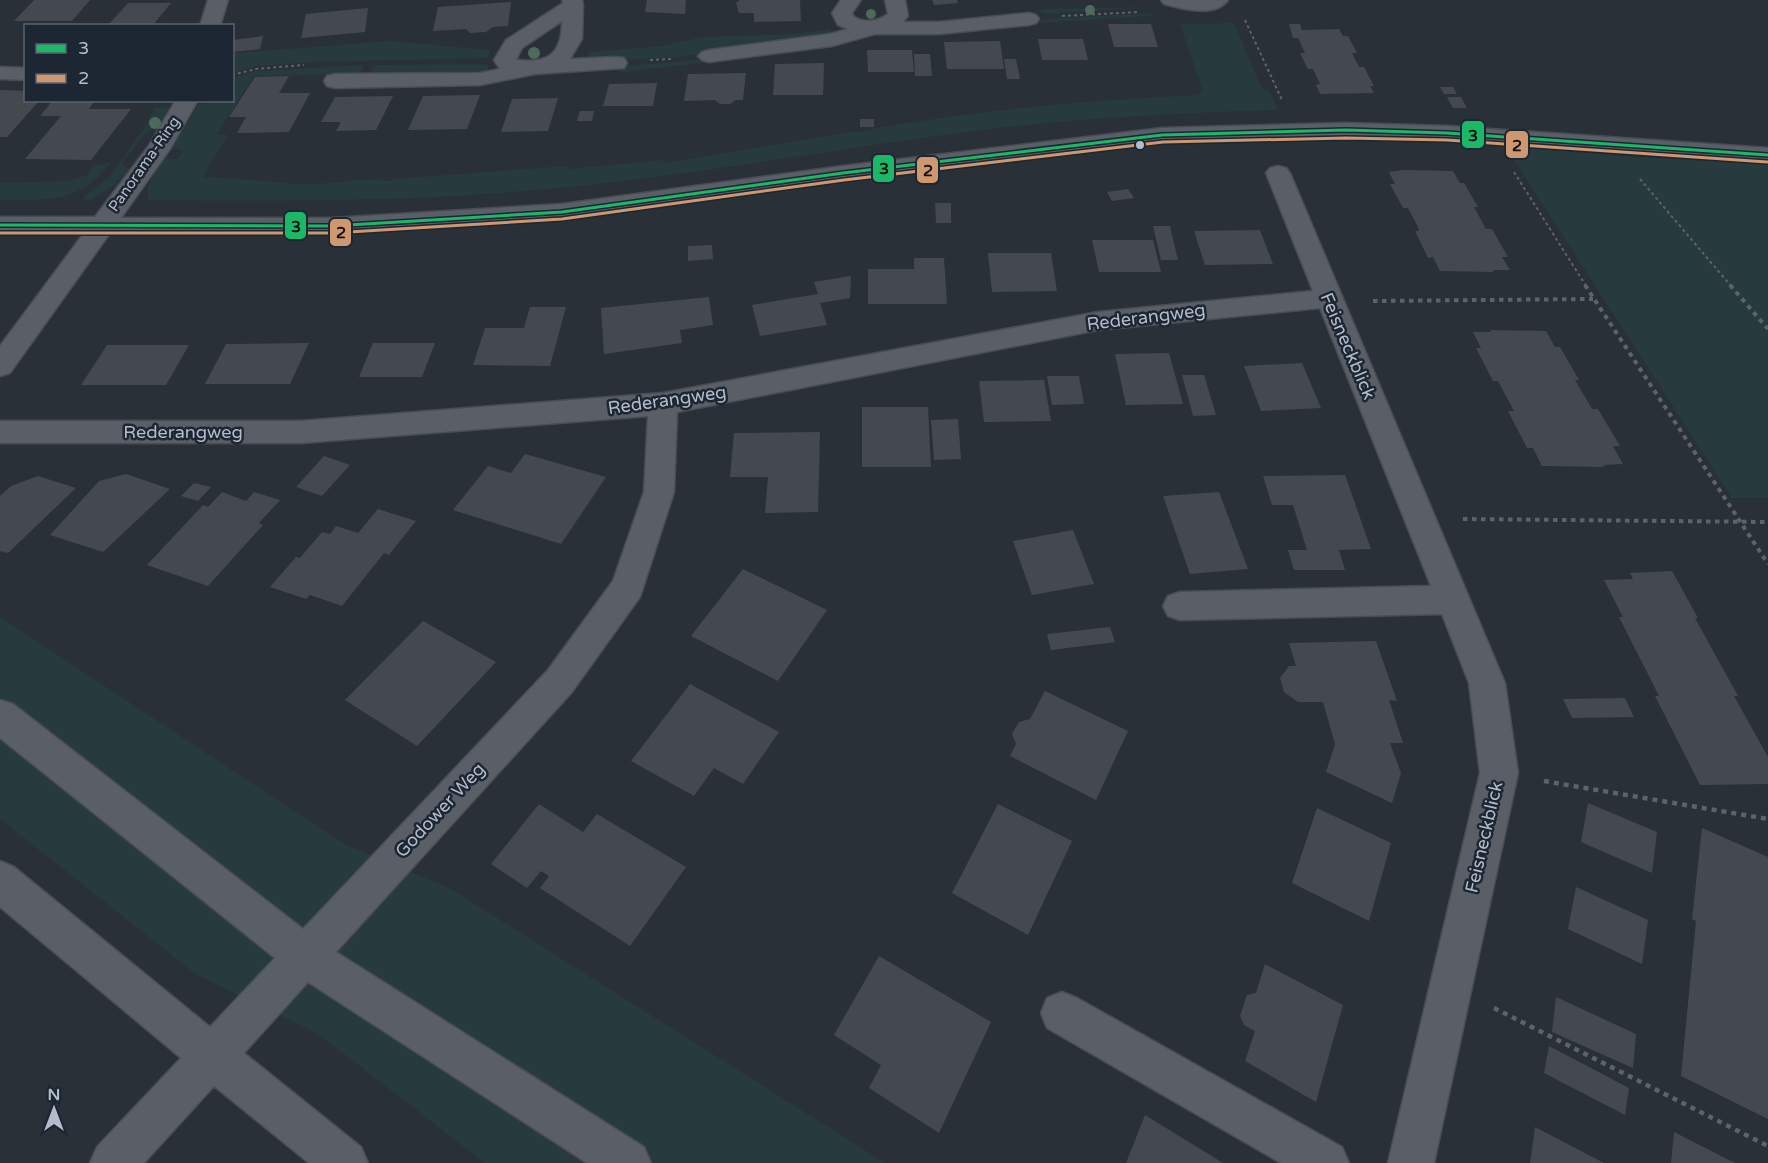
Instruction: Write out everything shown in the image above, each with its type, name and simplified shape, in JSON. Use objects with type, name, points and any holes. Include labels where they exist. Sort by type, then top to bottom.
[{"type":"street","points":[[211,24],[218,0]]},
{"type":"street","points":[[851,0],[842,13],[845,21],[856,27],[939,28],[1029,19]]},
{"type":"street","points":[[709,56],[832,40],[889,24],[898,16],[895,0]]},
{"type":"street","points":[[1162,6],[1204,5],[1218,0]]},
{"type":"street","points":[[335,81],[480,79],[553,63],[568,49],[571,40],[573,2]]},
{"type":"street","points":[[573,2],[513,44],[505,60],[508,65],[535,68],[616,63]]},
{"type":"street","points":[[0,73],[24,74]]},
{"type":"street","name":"Panorama-Ring","points":[[0,366],[158,149],[186,102]]},
{"type":"street","points":[[0,225],[332,226],[562,212],[843,173],[1162,135],[1346,130],[1436,132],[1768,155]]},
{"type":"street","name":"Feisneckblick","points":[[1278,172],[1487,683],[1499,773],[1411,1163]]},
{"type":"street","name":"Rederangweg","points":[[0,432],[301,432],[663,404],[1098,321],[1329,299]]},
{"type":"street","name":"Godower Weg","points":[[113,1163],[560,681],[628,587],[659,492],[663,404]]},
{"type":"street","points":[[1180,606],[1453,600]]},
{"type":"street","points":[[0,716],[305,956],[628,1163]]},
{"type":"street","points":[[0,881],[345,1163]]},
{"type":"street","points":[[1062,1013],[1326,1163]]},
{"type":"path","points":[[1058,17],[1162,6]]},
{"type":"path","points":[[1242,14],[1283,102]]},
{"type":"path","points":[[616,63],[709,56]]},
{"type":"path","points":[[1514,171],[1594,299],[1768,564]]},
{"type":"path","points":[[1634,174],[1768,329]]},
{"type":"path","points":[[1329,299],[1594,299]]},
{"type":"path","points":[[1420,518],[1768,522]]},
{"type":"path","points":[[1499,773],[1768,819]]},
{"type":"path","points":[[1451,986],[1768,1146]]},
{"type":"green space","points":[[1150,7],[1043,14],[1038,9]]},
{"type":"green space","points":[[1151,13],[1152,16],[1038,23],[1046,19]]},
{"type":"green space","points":[[1234,23],[1262,89],[1269,91],[1277,108],[1275,110],[1142,116],[1008,127],[654,177],[487,194],[342,200],[148,200],[148,188],[158,168],[165,159],[178,159],[183,150],[172,149],[199,104],[234,102],[234,78],[255,71],[364,65],[359,74],[254,76],[217,134],[228,135],[203,177],[310,184],[373,179],[392,181],[393,179],[566,166],[567,169],[664,160],[664,163],[952,116],[1075,103],[1198,95],[1202,89],[1180,24]]},
{"type":"green space","points":[[830,29],[831,32],[826,36],[678,57],[589,59],[588,52],[662,46],[702,37],[795,34]]},
{"type":"green space","points":[[390,41],[490,50],[488,58],[313,62],[257,66],[234,73],[234,53]]},
{"type":"green space","points":[[725,57],[726,60],[623,72],[618,70],[618,67]]},
{"type":"green space","points":[[487,64],[489,72],[479,74],[369,75],[374,65]]},
{"type":"green space","points":[[170,107],[159,126],[145,133],[122,163],[129,170],[109,189],[91,200],[81,199],[110,176],[146,126],[154,108]]},
{"type":"green space","points":[[1507,146],[1635,157],[1768,164],[1768,498],[1732,498],[1507,149],[1496,148]]},
{"type":"green space","points":[[111,162],[87,186],[62,197],[0,200],[0,183],[70,181],[87,175],[94,166]]},
{"type":"green space","points":[[0,617],[344,844],[451,889],[885,1163],[485,1163],[317,1033],[197,975],[0,819]]},
{"type":"building","points":[[34,0],[90,0],[72,21],[14,21]]},
{"type":"building","points":[[647,0],[686,0],[685,14],[645,12]]},
{"type":"building","points":[[740,0],[800,0],[801,21],[754,22],[754,13],[739,13],[736,3]]},
{"type":"building","points":[[932,0],[957,0],[958,3],[934,5]]},
{"type":"building","points":[[511,2],[508,26],[493,27],[486,32],[470,33],[466,29],[433,31],[438,7]]},
{"type":"building","points":[[128,3],[171,3],[154,24],[109,24]]},
{"type":"building","points":[[368,8],[365,32],[301,38],[306,14]]},
{"type":"building","points":[[1108,24],[1151,24],[1158,47],[1114,47]]},
{"type":"building","points":[[1289,24],[1300,24],[1302,30],[1339,29],[1343,36],[1348,36],[1357,53],[1352,53],[1359,67],[1364,67],[1374,86],[1370,86],[1374,93],[1320,94],[1316,85],[1320,84],[1313,69],[1308,69],[1300,53],[1305,53],[1298,38],[1293,38]]},
{"type":"building","points":[[263,36],[260,49],[234,52],[234,40]]},
{"type":"building","points":[[1038,39],[1083,39],[1088,60],[1042,60]]},
{"type":"building","points":[[1000,41],[1004,69],[947,69],[944,42]]},
{"type":"building","points":[[867,50],[912,50],[914,72],[868,72]]},
{"type":"building","points":[[914,54],[930,54],[932,76],[915,76]]},
{"type":"building","points":[[1004,59],[1016,59],[1020,79],[1007,79]]},
{"type":"building","points":[[824,63],[823,95],[773,95],[775,64]]},
{"type":"building","points":[[746,73],[743,100],[736,100],[730,104],[720,104],[715,100],[684,101],[688,74]]},
{"type":"building","points":[[289,76],[279,93],[310,93],[289,132],[237,133],[246,117],[229,117],[255,77]]},
{"type":"building","points":[[657,83],[653,106],[603,106],[609,84]]},
{"type":"building","points":[[1440,87],[1453,87],[1457,94],[1444,94]]},
{"type":"building","points":[[0,90],[24,91],[24,102],[38,102],[7,137],[0,137]]},
{"type":"building","points":[[480,95],[467,129],[408,130],[423,96]]},
{"type":"building","points":[[393,96],[376,130],[336,131],[341,122],[321,122],[335,97]]},
{"type":"building","points":[[1447,97],[1461,97],[1467,108],[1453,108]]},
{"type":"building","points":[[558,98],[548,131],[501,132],[512,99]]},
{"type":"building","points":[[51,102],[94,102],[89,109],[131,109],[91,160],[25,159],[61,116],[40,116]]},
{"type":"building","points":[[580,111],[594,111],[592,121],[577,121]]},
{"type":"building","points":[[860,119],[874,119],[874,127],[860,127]]},
{"type":"building","points":[[1453,171],[1460,183],[1464,183],[1478,207],[1474,207],[1486,229],[1492,229],[1508,257],[1502,257],[1510,270],[1440,271],[1433,257],[1428,258],[1415,231],[1419,231],[1418,227],[1408,208],[1403,208],[1390,184],[1395,184],[1389,172]]},
{"type":"building","points":[[1128,189],[1134,198],[1112,201],[1107,192]]},
{"type":"building","points":[[935,203],[951,203],[951,223],[936,223]]},
{"type":"building","points":[[1153,226],[1170,226],[1178,260],[1161,260]]},
{"type":"building","points":[[1260,230],[1273,264],[1205,265],[1194,231]]},
{"type":"building","points":[[1092,240],[1153,240],[1161,272],[1099,272]]},
{"type":"building","points":[[712,245],[713,259],[688,261],[688,246]]},
{"type":"building","points":[[988,253],[1051,253],[1057,291],[992,292]]},
{"type":"building","points":[[914,258],[944,258],[947,304],[868,304],[868,269],[914,269]]},
{"type":"building","points":[[851,276],[850,298],[820,303],[827,325],[760,336],[752,305],[818,294],[814,282]]},
{"type":"building","points":[[709,297],[713,325],[680,330],[682,343],[604,354],[601,308]]},
{"type":"building","points":[[530,307],[566,307],[550,366],[473,365],[485,328],[524,328]]},
{"type":"building","points":[[1490,330],[1546,331],[1555,347],[1560,347],[1579,380],[1575,380],[1592,409],[1598,409],[1620,446],[1613,446],[1623,464],[1603,465],[1605,467],[1542,466],[1533,448],[1527,448],[1508,411],[1514,411],[1498,381],[1493,381],[1476,348],[1481,348],[1473,332],[1491,332]]},
{"type":"building","points":[[309,343],[290,384],[205,384],[226,344]]},
{"type":"building","points":[[373,343],[435,343],[422,377],[359,377]]},
{"type":"building","points":[[107,345],[189,345],[166,385],[81,385]]},
{"type":"building","points":[[1169,353],[1183,404],[1126,405],[1115,354]]},
{"type":"building","points":[[1302,363],[1321,408],[1261,411],[1244,366]]},
{"type":"building","points":[[1182,375],[1204,375],[1216,415],[1193,416]]},
{"type":"building","points":[[1047,376],[1079,376],[1084,404],[1052,405]]},
{"type":"building","points":[[1044,380],[1051,421],[984,422],[979,381]]},
{"type":"building","points":[[862,407],[928,407],[931,467],[862,467]]},
{"type":"building","points":[[958,419],[961,459],[934,460],[931,420]]},
{"type":"building","points":[[820,432],[818,512],[765,513],[768,477],[730,477],[734,433]]},
{"type":"building","points":[[525,454],[606,477],[561,544],[453,510],[488,466],[511,473]]},
{"type":"building","points":[[324,456],[350,465],[322,496],[296,487]]},
{"type":"building","points":[[126,474],[170,489],[103,552],[50,535],[99,481]]},
{"type":"building","points":[[1345,475],[1371,549],[1339,550],[1345,570],[1294,570],[1288,550],[1307,550],[1293,505],[1272,505],[1263,476]]},
{"type":"building","points":[[38,476],[76,488],[8,553],[0,551],[0,496],[11,486]]},
{"type":"building","points":[[194,483],[211,487],[198,501],[181,496]]},
{"type":"building","points":[[222,492],[246,501],[254,492],[280,500],[259,523],[263,525],[208,586],[147,565],[203,505],[208,507]]},
{"type":"building","points":[[1219,492],[1248,569],[1190,574],[1163,496]]},
{"type":"building","points":[[378,509],[416,521],[389,555],[384,553],[342,606],[310,595],[306,599],[270,587],[296,557],[300,558],[322,532],[330,534],[336,526],[358,533]]},
{"type":"building","points":[[1073,530],[1094,584],[1032,595],[1013,541]]},
{"type":"building","points":[[743,569],[827,610],[778,681],[691,636]]},
{"type":"building","points":[[1672,571],[1738,696],[1734,696],[1768,757],[1768,784],[1700,785],[1655,696],[1659,696],[1619,617],[1623,617],[1604,580],[1633,579],[1630,573]]},
{"type":"building","points":[[423,621],[496,662],[417,746],[345,700]]},
{"type":"building","points":[[1110,627],[1115,642],[1051,650],[1047,634]]},
{"type":"building","points":[[1376,641],[1397,701],[1389,700],[1403,743],[1390,743],[1401,773],[1392,803],[1326,772],[1335,744],[1323,702],[1298,702],[1284,692],[1280,678],[1289,666],[1296,666],[1289,643]]},
{"type":"building","points":[[690,684],[779,732],[743,784],[714,768],[694,796],[631,761]]},
{"type":"building","points":[[1045,691],[1128,731],[1096,800],[1010,756],[1016,744],[1012,734],[1019,722],[1030,719]]},
{"type":"building","points":[[1625,698],[1634,717],[1572,718],[1563,699]]},
{"type":"building","points":[[1588,803],[1657,832],[1652,873],[1581,842]]},
{"type":"building","points":[[539,804],[583,832],[597,814],[686,867],[630,946],[540,888],[549,876],[541,871],[527,888],[491,864]]},
{"type":"building","points":[[998,804],[1072,841],[1028,935],[952,893]]},
{"type":"building","points":[[1317,808],[1391,843],[1369,921],[1292,883]]},
{"type":"building","points":[[1702,828],[1768,857],[1768,1119],[1681,1076],[1696,921],[1692,919]]},
{"type":"building","points":[[1576,887],[1648,920],[1642,964],[1568,929]]},
{"type":"building","points":[[879,956],[991,1022],[939,1133],[869,1088],[881,1065],[834,1035]]},
{"type":"building","points":[[1265,964],[1343,1005],[1316,1102],[1245,1061],[1255,1031],[1244,1025],[1240,1016],[1247,995],[1256,993]]},
{"type":"building","points":[[1556,997],[1636,1034],[1633,1068],[1552,1032]]},
{"type":"building","points":[[1549,1046],[1629,1088],[1625,1115],[1544,1073]]},
{"type":"building","points":[[1145,1115],[1223,1163],[1126,1163]]},
{"type":"building","points":[[1535,1127],[1604,1163],[1530,1163]]},
{"type":"building","points":[[1674,1132],[1735,1163],[1671,1163]]},
{"type":"transit line","name":"3","points":[[0,225],[332,226],[562,212],[843,173],[1162,135],[1346,130],[1447,133],[1768,155]]},
{"type":"transit line","name":"2","points":[[0,233],[332,233],[562,219],[844,180],[1163,142],[1346,138],[1447,140],[1767,162]]}]
